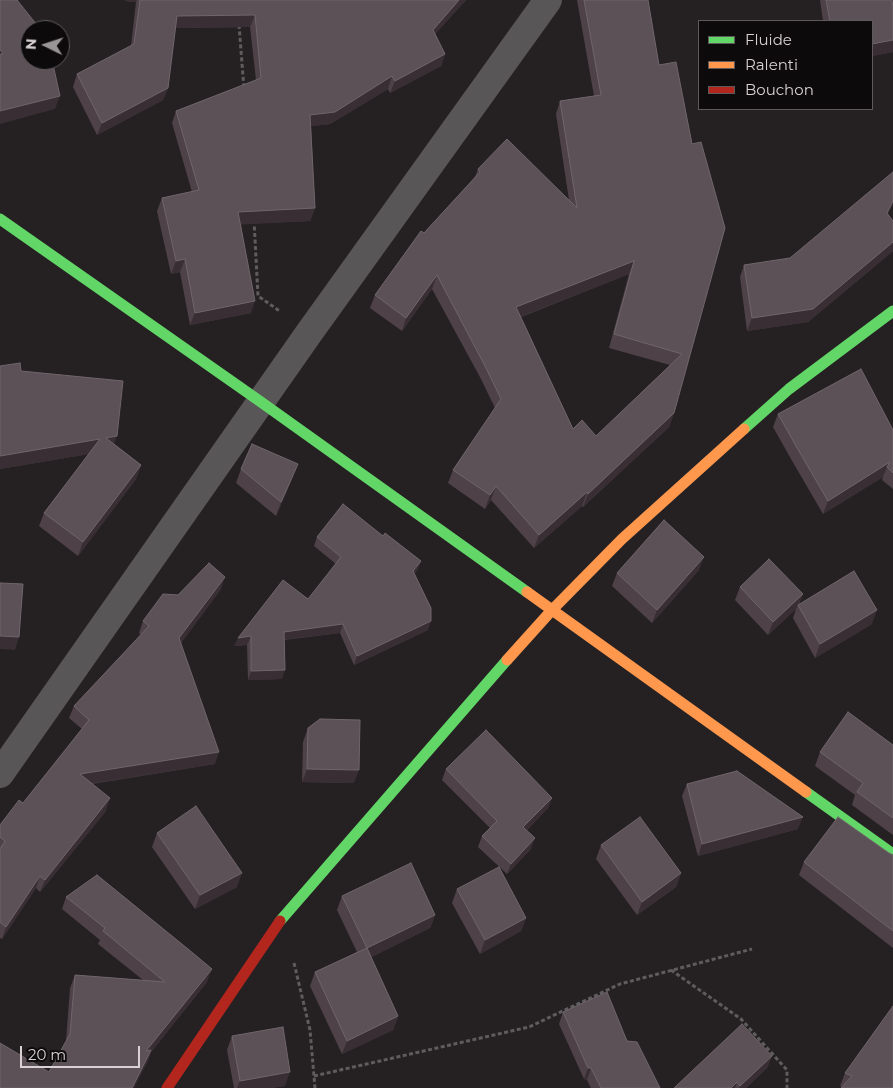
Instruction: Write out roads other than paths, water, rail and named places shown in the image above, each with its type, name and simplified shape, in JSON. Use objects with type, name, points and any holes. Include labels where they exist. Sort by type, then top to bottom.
[{"type":"street","points":[[0,774],[309,333],[548,0]]},
{"type":"street","points":[[0,219],[261,402],[893,854]]},
{"type":"street","points":[[167,1088],[283,917],[485,684],[552,610],[622,539],[789,389],[893,311]]}]
